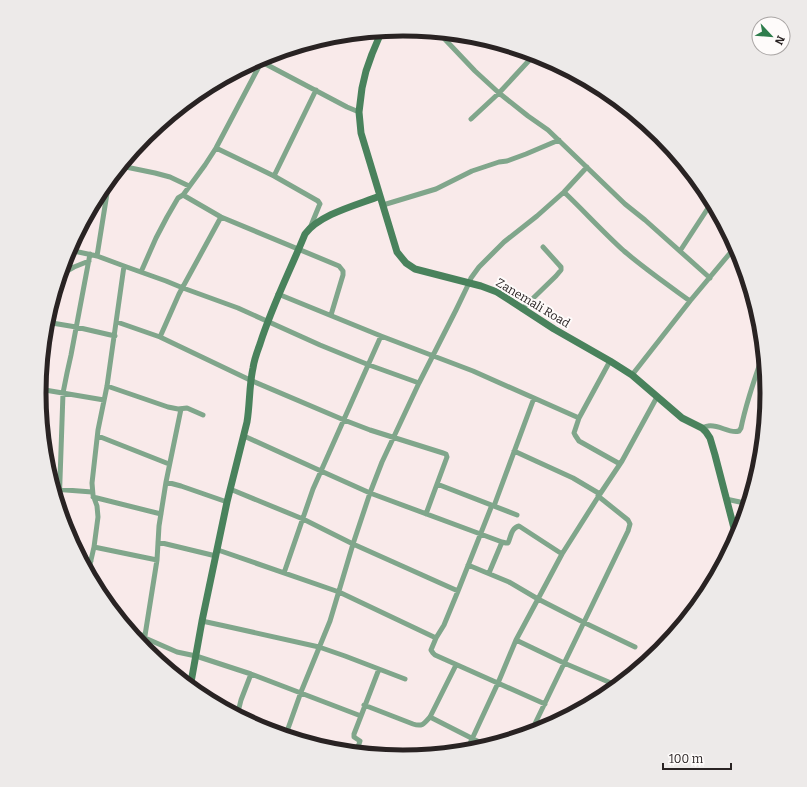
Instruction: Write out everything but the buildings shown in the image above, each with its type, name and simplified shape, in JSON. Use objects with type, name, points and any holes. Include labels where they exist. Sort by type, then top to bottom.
[{"type":"street","name":"Zanemali Road","points":[[379,37],[366,71],[359,112],[362,133],[397,252],[406,263],[415,269],[481,286],[497,292],[554,329],[632,375],[682,418],[702,428]]},
{"type":"street","points":[[444,38],[499,94],[548,130],[625,204],[710,278]]},
{"type":"street","points":[[471,119],[499,94],[530,59]]},
{"type":"street","points":[[267,63],[359,112]]},
{"type":"street","points":[[142,272],[166,217],[178,198],[183,196],[206,165],[257,67]]},
{"type":"street","points":[[274,176],[316,90]]},
{"type":"street","points":[[383,205],[436,189],[472,171],[499,162],[507,161],[559,140]]},
{"type":"street","points":[[216,148],[274,176],[320,203],[310,228]]},
{"type":"street","points":[[127,167],[170,177],[189,186]]},
{"type":"street","points":[[287,731],[301,692],[330,621],[370,493],[419,383],[471,278],[504,242],[564,192],[587,167]]},
{"type":"street","points":[[564,192],[623,250],[690,302]]},
{"type":"street","points":[[97,256],[107,194]]},
{"type":"street","points":[[183,196],[221,217],[339,266],[343,271],[343,275],[331,315]]},
{"type":"street","points":[[191,681],[227,502],[244,436],[249,409],[250,380],[278,294],[305,234],[310,228],[323,218],[380,196]]},
{"type":"street","points":[[680,251],[708,207]]},
{"type":"street","points":[[160,337],[183,288],[221,217]]},
{"type":"street","points":[[522,308],[561,270],[561,267],[543,247]]},
{"type":"street","points":[[76,251],[97,256],[238,308],[320,345],[419,383]]},
{"type":"street","points":[[632,375],[732,252]]},
{"type":"street","points":[[90,254],[63,393],[60,490],[93,495],[161,514]]},
{"type":"street","points":[[68,270],[89,261]]},
{"type":"street","points":[[90,565],[98,517],[92,483],[98,436],[115,336],[124,266]]},
{"type":"street","points":[[278,294],[473,372],[579,418]]},
{"type":"street","points":[[117,322],[160,337],[250,380],[344,420],[446,454],[447,457],[426,514]]},
{"type":"street","points":[[53,323],[115,336]]},
{"type":"street","points":[[284,573],[320,471],[381,336]]},
{"type":"street","points":[[610,361],[579,418],[574,433],[579,441],[620,464]]},
{"type":"street","points":[[734,529],[710,438],[702,428],[712,426],[732,432],[739,431],[760,365]]},
{"type":"street","points":[[107,386],[151,402],[168,407],[181,409],[187,408],[203,415]]},
{"type":"street","points":[[46,390],[104,400]]},
{"type":"street","points":[[469,745],[516,640],[562,554],[620,464],[658,397]]},
{"type":"street","points":[[534,398],[493,505],[444,625],[431,648],[431,652],[456,665],[545,704]]},
{"type":"street","points":[[145,637],[157,560],[161,514],[166,482],[181,409]]},
{"type":"street","points":[[98,436],[169,464]]},
{"type":"street","points":[[244,436],[370,493],[506,544],[508,543],[514,528],[519,526],[562,554]]},
{"type":"street","points":[[514,451],[573,478],[599,495],[628,520],[630,524],[534,726]]},
{"type":"street","points":[[166,482],[227,502]]},
{"type":"street","points":[[438,484],[517,515]]},
{"type":"street","points":[[230,489],[303,518],[353,544],[458,591]]},
{"type":"street","points":[[726,499],[744,503]]},
{"type":"street","points":[[158,542],[217,553],[284,573],[339,592],[436,638]]},
{"type":"street","points":[[489,573],[502,542]]},
{"type":"street","points":[[94,547],[157,560]]},
{"type":"street","points":[[468,565],[509,582],[538,599],[635,647]]},
{"type":"street","points":[[202,622],[319,647],[405,679]]},
{"type":"street","points":[[141,636],[177,652],[196,656],[251,674],[361,716]]},
{"type":"street","points":[[516,640],[564,663],[612,683]]},
{"type":"street","points":[[364,705],[421,726],[430,718],[456,665]]},
{"type":"street","points":[[358,748],[360,741],[354,737],[354,734],[379,669]]},
{"type":"street","points":[[238,710],[251,674]]},
{"type":"street","points":[[430,718],[479,743]]}]
